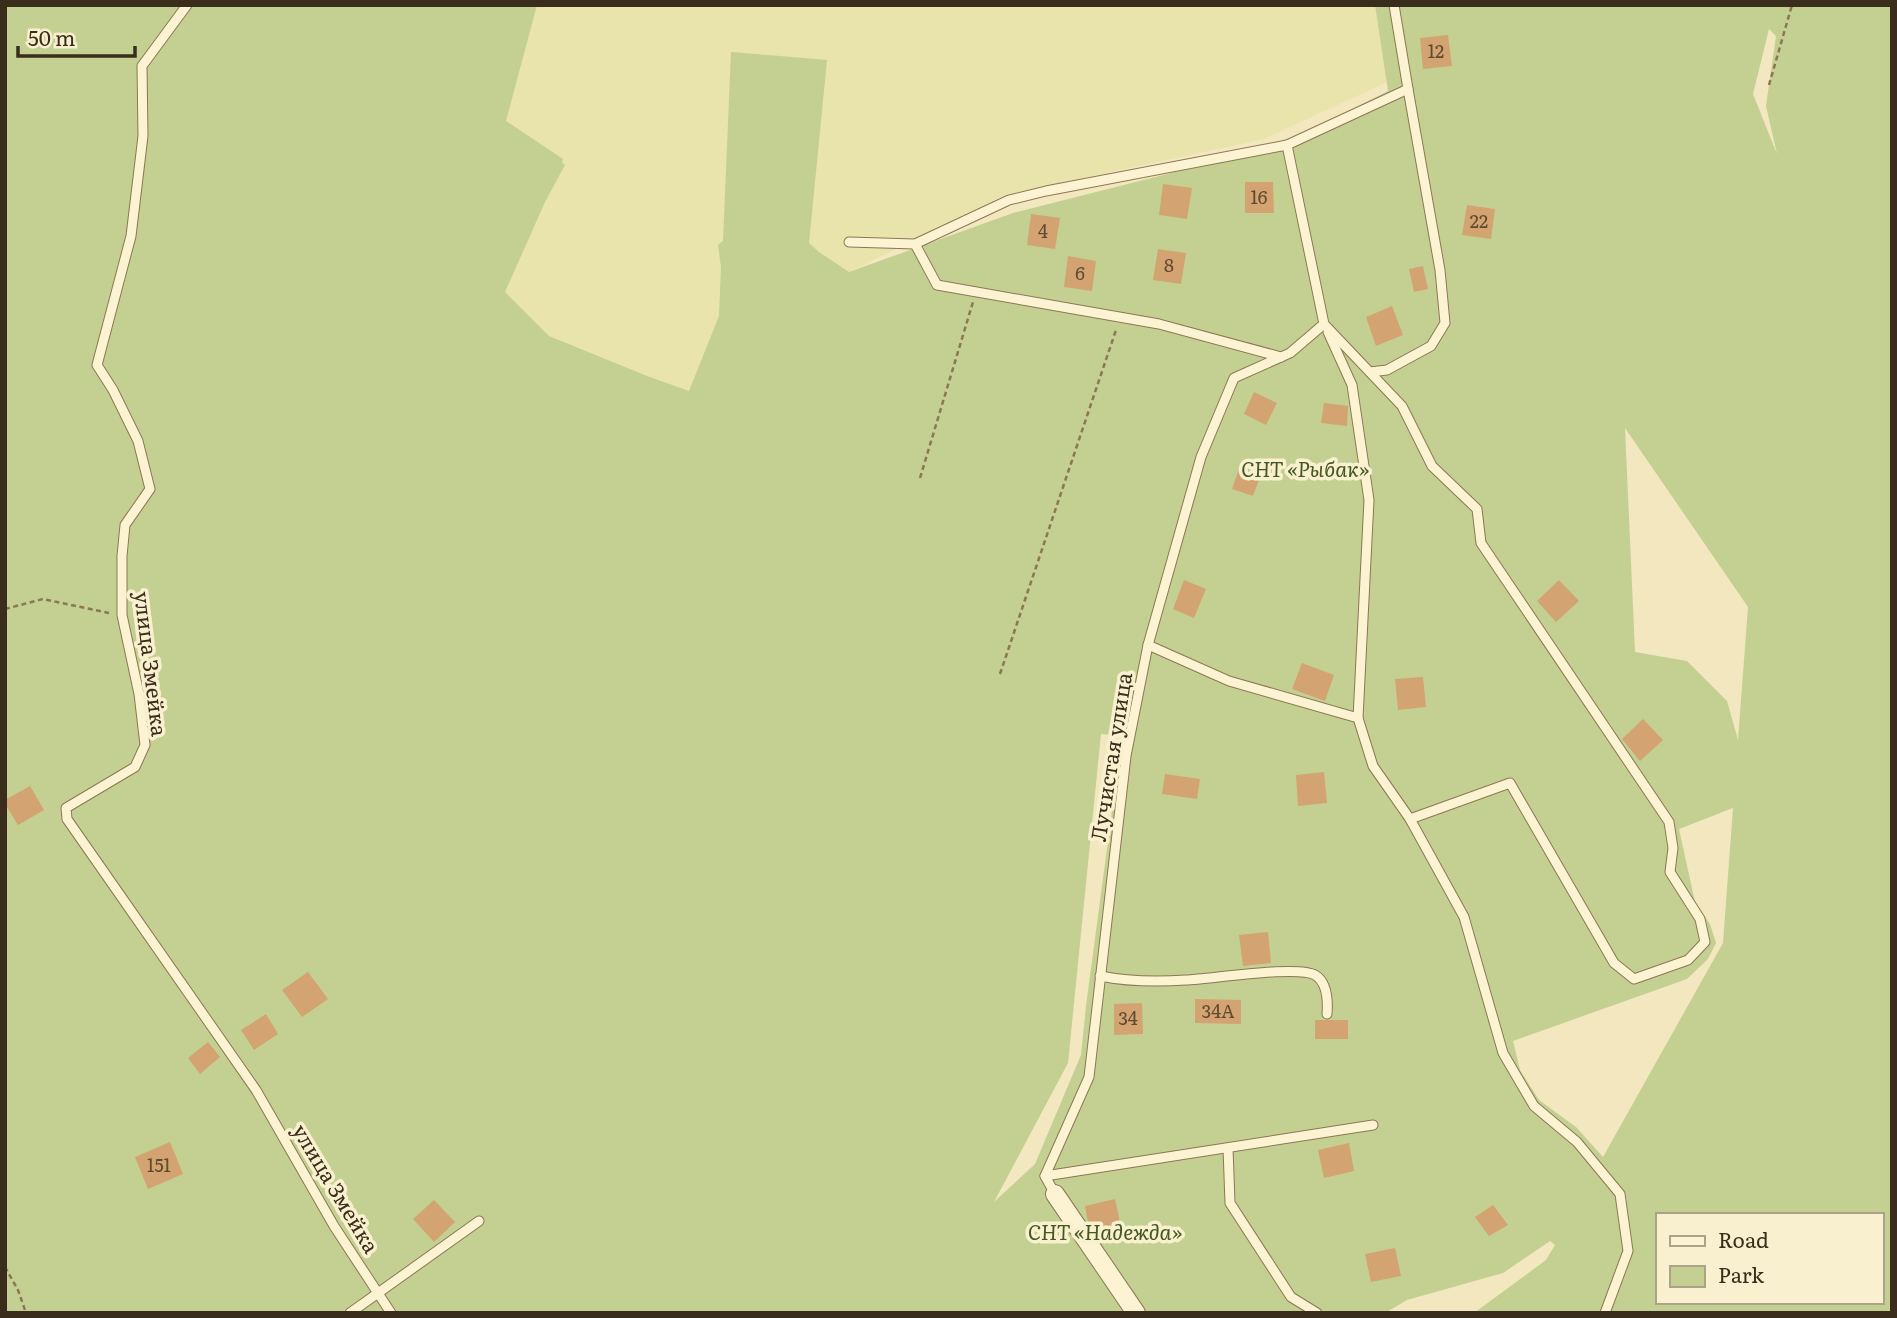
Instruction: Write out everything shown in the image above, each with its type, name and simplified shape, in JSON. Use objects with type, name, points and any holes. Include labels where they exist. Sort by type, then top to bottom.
[{"type":"street","points":[[1055,1194],[1136,1313]]},
{"type":"lane","name":"улица Змейка","points":[[187,5],[142,66],[143,136],[131,236],[97,365],[113,390],[138,441],[150,489],[125,525],[122,556],[122,615],[139,694],[145,745],[135,767],[65,808],[67,819],[256,1090],[334,1226],[391,1313]]},
{"type":"lane","points":[[1370,372],[1387,370],[1432,346],[1445,323],[1440,270],[1394,5]]},
{"type":"lane","points":[[849,242],[915,244],[1009,200],[1287,145],[1408,89]]},
{"type":"lane","points":[[1287,145],[1324,324],[1352,385],[1369,500],[1358,718],[1373,766],[1410,819],[1464,917],[1503,1053],[1534,1106],[1577,1142],[1620,1194],[1628,1251],[1605,1313]]},
{"type":"lane","points":[[915,244],[937,285],[1159,324],[1281,357]]},
{"type":"lane","points":[[1324,324],[1402,405],[1432,466],[1477,509],[1481,543],[1669,822],[1673,848],[1670,872],[1700,919],[1705,942],[1688,960],[1634,979],[1614,963],[1510,783],[1410,819]]},
{"type":"lane","name":"Лучистая улица","points":[[1045,1176],[1089,1077],[1126,757],[1148,645],[1201,457],[1234,378],[1290,353],[1324,324]]},
{"type":"lane","points":[[1148,645],[1229,681],[1358,718]]},
{"type":"lane","points":[[1100,976],[1129,982],[1294,971],[1313,974],[1324,982],[1328,1002],[1327,1014]]},
{"type":"lane","points":[[1055,1194],[1045,1176],[1373,1125]]},
{"type":"lane","points":[[1228,1148],[1230,1203],[1291,1297],[1317,1313]]},
{"type":"lane","points":[[350,1313],[479,1221]]},
{"type":"path","points":[[1769,85],[1792,5]]},
{"type":"path","points":[[920,478],[975,292]]},
{"type":"path","points":[[1000,674],[1120,317]]},
{"type":"path","points":[[5,609],[43,599],[122,615]]},
{"type":"path","points":[[5,1268],[18,1290],[26,1313]]},
{"type":"shaded area","points":[[509,5],[1375,5],[1387,82],[1264,139],[1005,195],[849,272],[715,411],[482,315],[474,112]]},
{"type":"green space","name":"СНТ «Рыбак»","points":[[5,5],[537,5],[506,121],[563,159],[562,163],[565,165],[545,202],[505,292],[549,336],[689,391],[719,316],[721,267],[718,245],[723,241],[731,52],[827,60],[809,243],[849,272],[1013,213],[1282,145],[1388,91],[1375,5],[1892,5],[1892,1313],[1474,1313],[1546,1260],[1555,1245],[1550,1241],[1503,1273],[1407,1300],[1385,1313],[5,1313]],"holes":[[[1769,29],[1776,36],[1766,106],[1777,154],[1753,94]],[[1625,428],[1748,607],[1738,740],[1727,701],[1687,661],[1635,652]],[[1101,734],[1122,736],[1081,1055],[1035,1164],[994,1202],[1068,1063]],[[1733,808],[1723,943],[1603,1157],[1576,1127],[1539,1100],[1520,1070],[1513,1041],[1687,979],[1708,959],[1716,943],[1710,924],[1695,902],[1679,829]]]},
{"type":"building","points":[[1448,35],[1452,66],[1423,69],[1420,38]]},
{"type":"building","points":[[1245,182],[1273,182],[1274,213],[1245,213]]},
{"type":"building","points":[[1163,184],[1192,188],[1187,219],[1159,215]]},
{"type":"building","points":[[1467,205],[1495,209],[1491,239],[1462,235]]},
{"type":"building","points":[[1031,214],[1060,218],[1055,249],[1027,245]]},
{"type":"building","points":[[1158,249],[1186,253],[1181,284],[1153,280]]},
{"type":"building","points":[[1068,256],[1096,261],[1092,291],[1064,287]]},
{"type":"building","points":[[1423,266],[1428,289],[1414,292],[1409,269]]},
{"type":"building","points":[[1392,306],[1403,335],[1376,346],[1366,317]]},
{"type":"building","points":[[1254,392],[1277,403],[1266,425],[1244,414]]},
{"type":"building","points":[[1324,403],[1348,406],[1347,426],[1321,423]]},
{"type":"building","points":[[1239,469],[1260,477],[1253,496],[1232,489]]},
{"type":"building","points":[[1184,580],[1206,589],[1194,618],[1173,609]]},
{"type":"building","points":[[1559,580],[1579,601],[1556,622],[1537,601]]},
{"type":"building","points":[[1302,663],[1334,675],[1325,701],[1292,689]]},
{"type":"building","points":[[1423,677],[1426,707],[1398,710],[1395,679]]},
{"type":"building","points":[[1643,719],[1663,740],[1640,761],[1622,739]]},
{"type":"building","points":[[1324,772],[1327,803],[1298,806],[1296,775]]},
{"type":"building","points":[[1165,774],[1200,779],[1197,799],[1162,794]]},
{"type":"building","points":[[30,786],[44,810],[18,825],[5,800]]},
{"type":"building","points":[[1268,932],[1271,963],[1243,966],[1239,935]]},
{"type":"building","points":[[308,972],[328,999],[302,1017],[282,990]]},
{"type":"building","points":[[1195,999],[1241,1000],[1241,1024],[1195,1023]]},
{"type":"building","points":[[1142,1003],[1143,1034],[1114,1035],[1114,1004]]},
{"type":"building","points":[[266,1014],[278,1034],[254,1050],[241,1030]]},
{"type":"building","points":[[1315,1020],[1348,1020],[1348,1039],[1315,1039]]},
{"type":"building","points":[[208,1042],[220,1057],[200,1074],[188,1058]]},
{"type":"building","points":[[170,1142],[183,1174],[148,1189],[135,1157]]},
{"type":"building","points":[[1349,1143],[1354,1171],[1324,1178],[1318,1150]]},
{"type":"building","points":[[1115,1199],[1121,1227],[1095,1232],[1088,1222],[1085,1206]]},
{"type":"building","points":[[434,1200],[455,1222],[434,1242],[413,1219]]},
{"type":"building","points":[[1493,1205],[1508,1225],[1489,1236],[1475,1217]]},
{"type":"building","points":[[1395,1248],[1401,1276],[1371,1282],[1365,1254]]},
{"type":"park label","name":"СНТ «Надежда»","points":[[1105,1233]]}]
